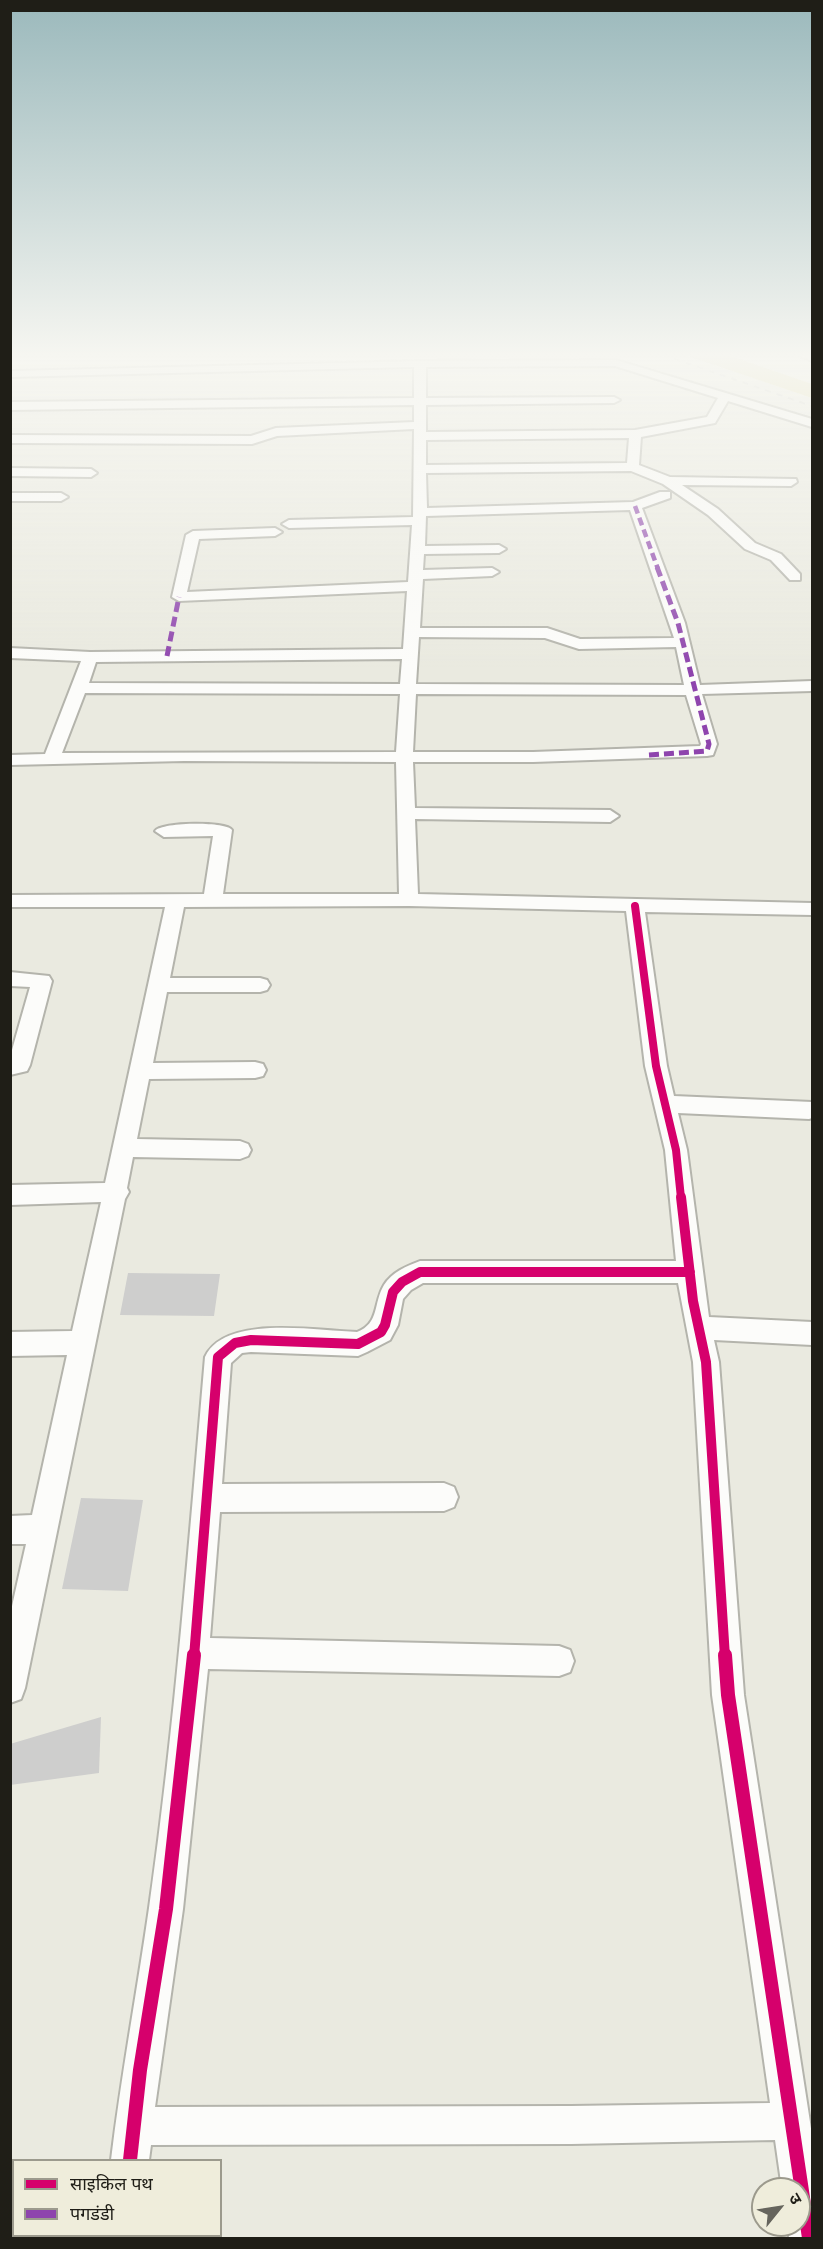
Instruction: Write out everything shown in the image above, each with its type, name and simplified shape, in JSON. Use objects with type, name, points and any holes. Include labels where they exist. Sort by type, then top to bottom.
[{"type":"street","points":[[409,900],[405,759],[419,516],[418,460]]},
{"type":"street","points":[[418,469],[455,460]]},
{"type":"street","points":[[603,460],[633,467],[666,488],[713,512],[750,546],[776,557],[795,577]]},
{"type":"street","points":[[633,460],[633,467]]},
{"type":"street","points":[[10,472],[91,473]]},
{"type":"street","points":[[289,524],[636,506],[666,488],[791,482]]},
{"type":"street","points":[[10,497],[61,497]]},
{"type":"street","points":[[10,760],[51,758],[405,759],[649,755],[707,751],[709,744],[693,690],[678,623],[636,506]]},
{"type":"street","points":[[275,532],[193,535],[179,597],[492,572]]},
{"type":"street","points":[[417,550],[499,549]]},
{"type":"street","points":[[411,632],[547,633],[579,644],[682,642]]},
{"type":"street","points":[[10,653],[90,657],[410,654]]},
{"type":"street","points":[[51,758],[90,657]]},
{"type":"street","points":[[79,688],[693,690],[813,686]]},
{"type":"street","points":[[406,813],[610,816]]},
{"type":"street","points":[[164,831],[223,830],[212,901]]},
{"type":"street","points":[[10,1688],[45,1528],[81,1343],[117,1192],[176,900]]},
{"type":"street","points":[[10,901],[409,900],[813,909]]},
{"type":"street","points":[[635,906],[656,1066],[676,1150],[690,1272],[706,1362],[711,1403],[728,1695],[809,2238]]},
{"type":"street","points":[[10,980],[42,981],[19,1065],[10,1067]]},
{"type":"street","points":[[159,986],[260,986]]},
{"type":"street","points":[[142,1071],[255,1070]]},
{"type":"street","points":[[665,1104],[809,1110]]},
{"type":"street","points":[[126,1148],[240,1150]]},
{"type":"street","points":[[10,1195],[117,1192]]},
{"type":"street","points":[[690,1272],[420,1272],[399,1284],[390,1303],[384,1329],[369,1341],[358,1344],[251,1340],[235,1343],[218,1357],[193,1653],[166,1909],[140,2070],[132,2143],[570,2125],[791,2121]]},
{"type":"street","points":[[699,1328],[813,1333]]},
{"type":"street","points":[[10,1344],[81,1343]]},
{"type":"street","points":[[207,1498],[444,1497]]},
{"type":"street","points":[[10,1530],[45,1528]]},
{"type":"street","points":[[193,1653],[559,1661]]},
{"type":"building","points":[[128,1273],[220,1274],[214,1316],[120,1315]]},
{"type":"building","points":[[81,1498],[143,1500],[128,1591],[62,1589]]},
{"type":"building","points":[[101,1717],[99,1773],[10,1785],[10,1744]]},
{"type":"marked path","points":[[635,506],[678,623],[693,690],[709,744],[707,751],[649,755]]},
{"type":"marked path","points":[[167,656],[179,597]]},
{"type":"cycle path","points":[[635,906],[656,1066],[676,1150],[693,1301],[706,1362],[728,1695],[809,2238]]},
{"type":"cycle path","points":[[130,2159],[140,2070],[166,1909],[190,1702],[218,1357],[235,1343],[251,1340],[358,1344],[381,1332],[385,1325],[393,1292],[402,1282],[420,1272],[690,1272]]}]
